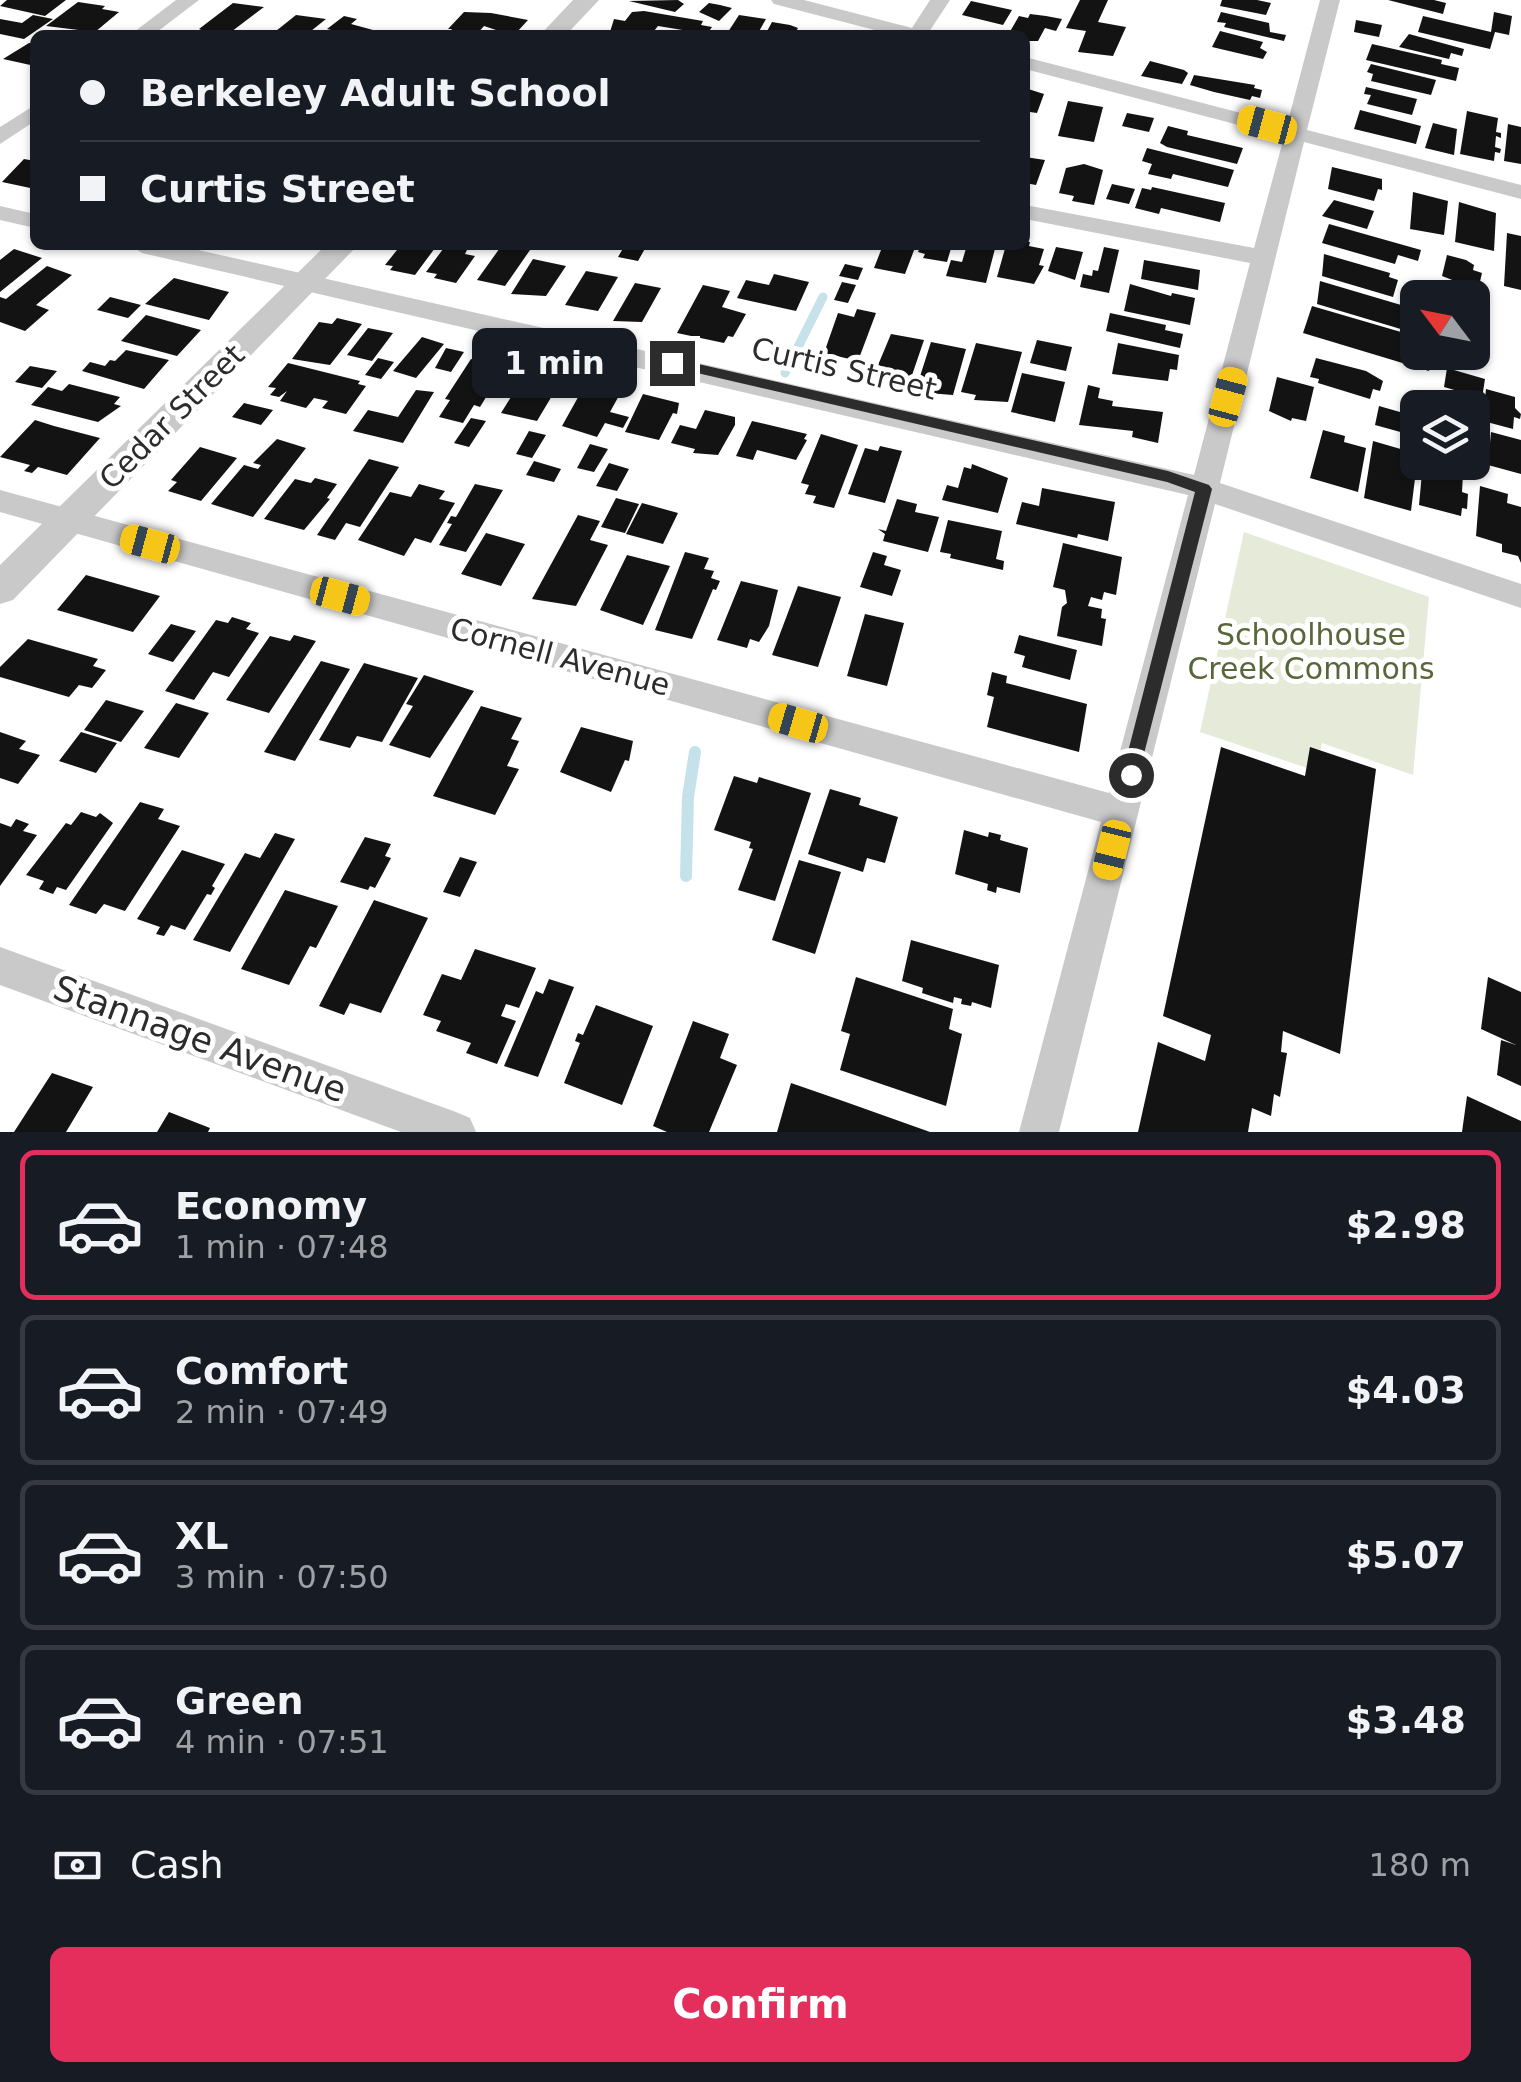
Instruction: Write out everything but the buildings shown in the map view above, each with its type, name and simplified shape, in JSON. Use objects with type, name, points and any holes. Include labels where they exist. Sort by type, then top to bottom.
[{"type":"street","points":[[147,30],[189,0]]},
{"type":"street","points":[[557,30],[587,0]]},
{"type":"street","points":[[781,0],[898,30]]},
{"type":"street","points":[[920,30],[940,0]]},
{"type":"street","points":[[1039,1132],[1330,0]]},
{"type":"street","points":[[1030,64],[1521,192]]},
{"type":"street","points":[[0,136],[30,115]]},
{"type":"street","points":[[0,213],[30,220]]},
{"type":"street","points":[[1030,213],[1264,258]]},
{"type":"street","name":"Curtis Street","points":[[164,250],[1168,477],[1521,596]]},
{"type":"street","name":"Cedar Street","points":[[0,589],[338,250]]},
{"type":"street","name":"Cornell Avenue","points":[[0,501],[1121,812]]},
{"type":"street","name":"Stannage Avenue","points":[[0,966],[456,1132]]},
{"type":"green space","name":"Schoolhouse Creek Commons","points":[[1244,532],[1429,597],[1413,775],[1322,743],[1316,771],[1200,732]]},
{"type":"waterway","points":[[785,373],[823,297]]},
{"type":"waterway","points":[[686,876],[688,797],[695,752]]},
{"type":"route","points":[[672,363],[1168,477],[1204,489],[1131,775]]}]
